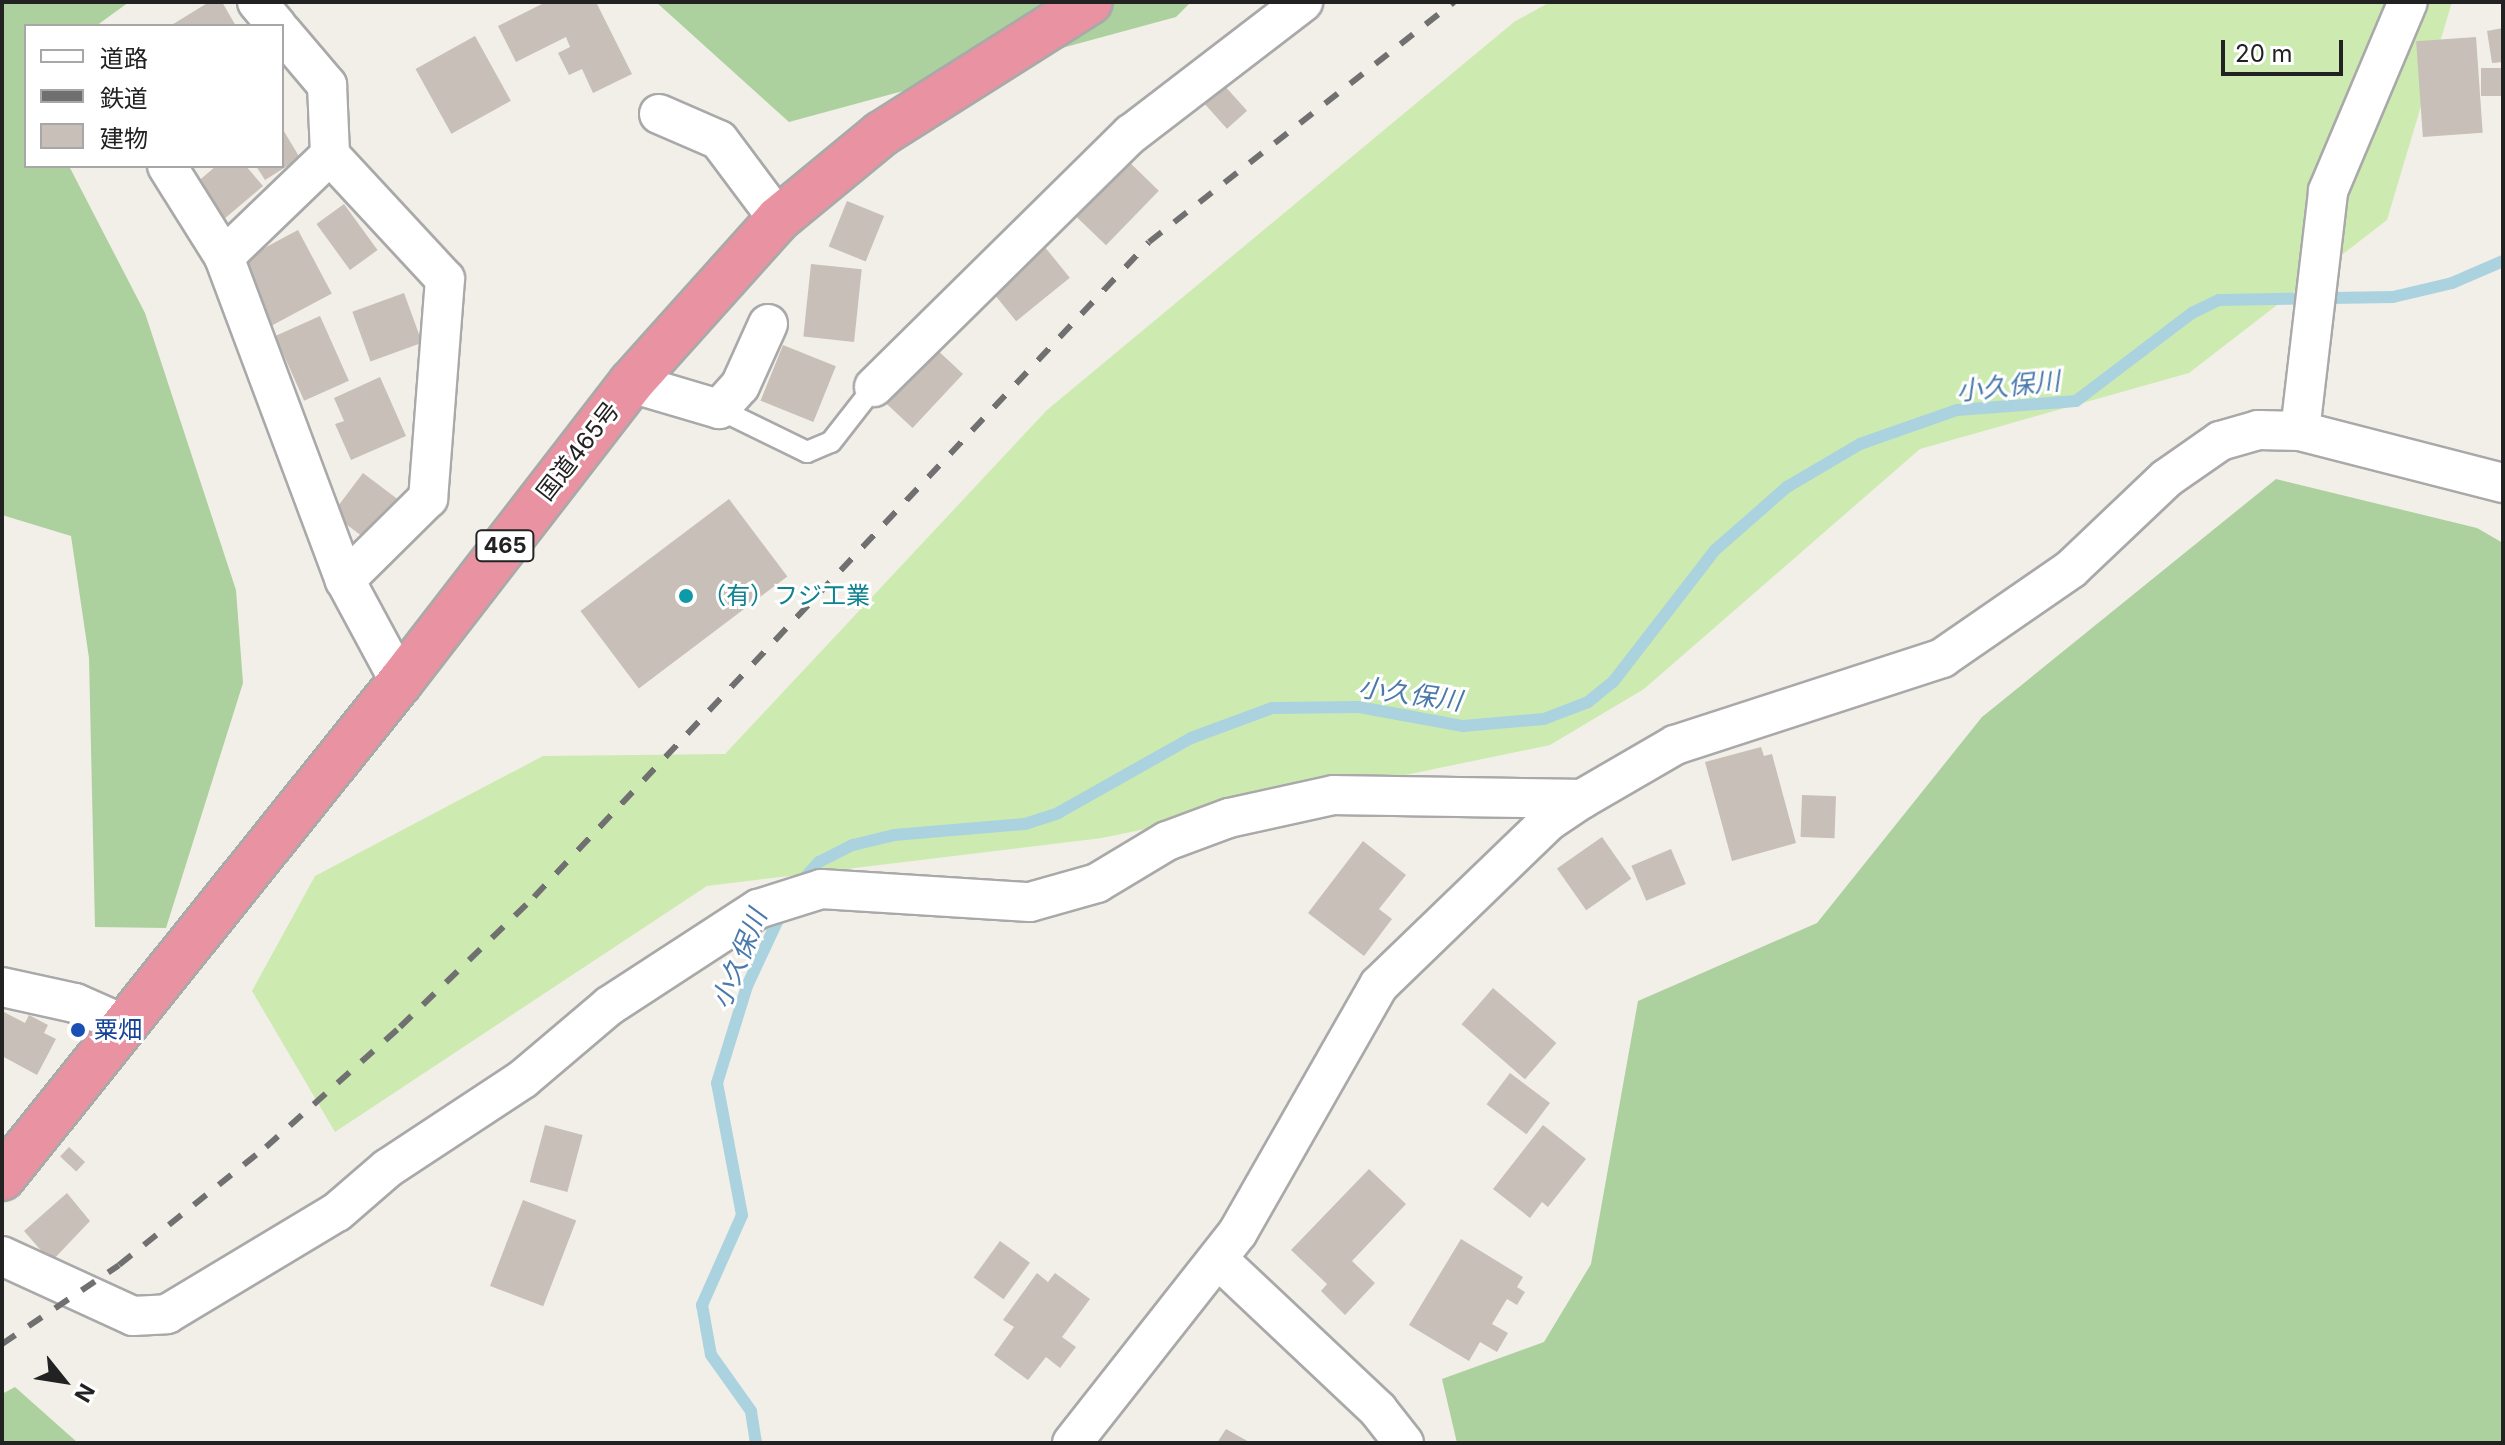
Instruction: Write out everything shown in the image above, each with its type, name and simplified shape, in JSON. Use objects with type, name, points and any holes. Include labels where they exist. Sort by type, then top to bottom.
[{"type":"highway","name":"国道465号","points":[[2,1178],[400,682],[631,383],[778,219],[881,134],[1090,2]]},
{"type":"street","points":[[257,2],[275,24]]},
{"type":"street","points":[[874,387],[1131,134],[1303,2]]},
{"type":"street","points":[[2300,431],[2307,329],[2337,161],[2408,2]]},
{"type":"street","points":[[284,34],[327,85],[330,155],[445,279],[428,498],[345,580]]},
{"type":"street","points":[[659,114],[719,140],[778,219]]},
{"type":"street","points":[[224,257],[330,155]]},
{"type":"street","points":[[168,168],[224,257],[345,580],[400,682]]},
{"type":"street","points":[[631,383],[719,409],[740,386],[768,324]]},
{"type":"street","points":[[1072,1443],[1219,1260],[1379,985],[1549,821],[1675,745],[1942,658],[2071,569],[2167,478],[2220,441],[2258,430],[2300,431],[2503,483]]},
{"type":"street","points":[[2,1256],[133,1316],[167,1314],[337,1212],[388,1168],[523,1079],[609,1006],[758,909],[821,889],[1030,902],[1097,883],[1167,841],[1229,818],[1334,795],[1582,799]]},
{"type":"street","points":[[2,987],[75,1003],[125,1025]]},
{"type":"street","points":[[1219,1260],[1378,1410],[1404,1443]]},
{"type":"lane","points":[[719,409],[807,452],[831,442],[874,387]]},
{"type":"green space","points":[[2,2],[129,2],[99,24],[24,24],[24,168],[70,168],[145,313],[236,590],[243,683],[166,928],[95,927],[89,658],[71,536],[2,515]]},
{"type":"green space","points":[[656,2],[1191,2],[1176,17],[789,122]]},
{"type":"green space","points":[[1550,2],[2452,2],[2387,220],[2189,373],[1920,449],[1644,689],[1550,745],[1102,838],[707,886],[335,1132],[252,991],[315,876],[543,756],[725,754],[1047,410],[1514,22]]},
{"type":"green space","points":[[2276,479],[2477,528],[2503,543],[2503,1443],[1457,1443],[1442,1379],[1544,1342],[1591,1264],[1638,1001],[1817,923],[1982,717]]},
{"type":"green space","points":[[15,1387],[78,1443],[2,1443],[2,1394]]},
{"type":"building","points":[[209,2],[222,2],[235,24],[173,24]]},
{"type":"building","points":[[546,2],[596,2],[632,74],[593,93],[582,69],[569,75],[558,53],[570,47],[566,37],[516,62],[498,26]]},
{"type":"building","points":[[2503,28],[2503,62],[2492,63],[2487,31]]},
{"type":"building","points":[[475,36],[511,101],[451,134],[416,69]]},
{"type":"building","points":[[2476,37],[2483,133],[2423,137],[2416,41]]},
{"type":"building","points":[[2481,68],[2503,68],[2503,96],[2481,96]]},
{"type":"building","points":[[1223,84],[1247,111],[1227,129],[1203,102]]},
{"type":"building","points":[[284,131],[300,158],[265,180],[257,168],[284,168]]},
{"type":"building","points":[[1125,158],[1159,191],[1106,245],[1072,213]]},
{"type":"building","points":[[214,168],[248,168],[263,186],[217,225],[188,190]]},
{"type":"building","points":[[847,201],[884,216],[866,261],[829,246]]},
{"type":"building","points":[[344,204],[378,250],[350,270],[316,224]]},
{"type":"building","points":[[298,230],[332,294],[270,326],[236,263]]},
{"type":"building","points":[[1044,246],[1070,278],[1016,321],[990,289]]},
{"type":"building","points":[[811,264],[862,269],[854,342],[803,337]]},
{"type":"building","points":[[404,293],[422,343],[370,362],[352,312]]},
{"type":"building","points":[[320,316],[349,381],[304,401],[275,336]]},
{"type":"building","points":[[783,345],[836,366],[813,422],[761,401]]},
{"type":"building","points":[[933,346],[963,374],[913,428],[883,400]]},
{"type":"building","points":[[380,377],[406,436],[351,460],[335,424],[344,421],[334,398]]},
{"type":"building","points":[[363,473],[404,504],[373,544],[332,514]]},
{"type":"building","name":"（有）フジ工業","points":[[729,499],[787,576],[639,688],[580,611]]},
{"type":"building","points":[[1761,747],[1764,756],[1772,754],[1796,843],[1732,861],[1705,762]]},
{"type":"building","points":[[1802,795],[1836,796],[1835,838],[1801,837]]},
{"type":"building","points":[[1602,837],[1631,879],[1586,910],[1557,869]]},
{"type":"building","points":[[1363,841],[1406,875],[1379,909],[1392,919],[1364,956],[1308,913]]},
{"type":"building","points":[[1671,849],[1686,884],[1646,901],[1631,866]]},
{"type":"building","points":[[1493,988],[1556,1043],[1525,1079],[1462,1024]]},
{"type":"building","points":[[2,1011],[25,1023],[29,1015],[48,1025],[44,1033],[56,1039],[37,1075],[2,1056]]},
{"type":"building","points":[[1510,1073],[1550,1103],[1526,1134],[1487,1104]]},
{"type":"building","points":[[545,1125],[583,1135],[567,1192],[530,1182]]},
{"type":"building","points":[[1543,1125],[1586,1159],[1548,1207],[1542,1202],[1530,1218],[1493,1189]]},
{"type":"building","points":[[69,1147],[85,1162],[76,1172],[60,1157]]},
{"type":"building","points":[[1369,1169],[1406,1204],[1352,1261],[1375,1283],[1345,1315],[1321,1291],[1327,1284],[1291,1250]]},
{"type":"building","points":[[67,1193],[90,1221],[51,1262],[24,1231]]},
{"type":"building","points":[[523,1200],[576,1220],[543,1306],[490,1286]]},
{"type":"building","points":[[1461,1239],[1523,1277],[1517,1287],[1525,1292],[1517,1305],[1507,1299],[1492,1324],[1508,1333],[1497,1352],[1480,1342],[1469,1361],[1409,1325]]},
{"type":"building","points":[[1000,1241],[1030,1263],[1003,1299],[974,1277]]},
{"type":"building","points":[[1037,1273],[1048,1282],[1055,1273],[1090,1299],[1062,1337],[1076,1347],[1060,1368],[1046,1357],[1028,1380],[994,1355],[1014,1327],[1003,1320]]},
{"type":"building","points":[[1226,1429],[1251,1443],[1217,1443]]},
{"type":"waterway","name":"小久保川","points":[[799,884],[819,862],[853,845],[894,835],[1025,824],[1058,813],[1191,738],[1272,708],[1359,707],[1463,726],[1544,719],[1588,702],[1613,682],[1715,550],[1787,487],[1860,444],[1957,410],[2076,401],[2192,313],[2219,300],[2393,297],[2452,283],[2503,261]]},
{"type":"waterway","name":"小久保川","points":[[756,1443],[751,1411],[711,1355],[702,1305],[742,1215],[717,1083],[747,986],[783,909]]},
{"type":"railway","points":[[2,1344],[119,1265],[266,1147],[400,1027],[534,897],[1149,242],[1454,2]]},
{"type":"place","name":"（有）フジ工業","points":[[686,596]]},
{"type":"place","name":"粟畑","points":[[78,1030]]}]
